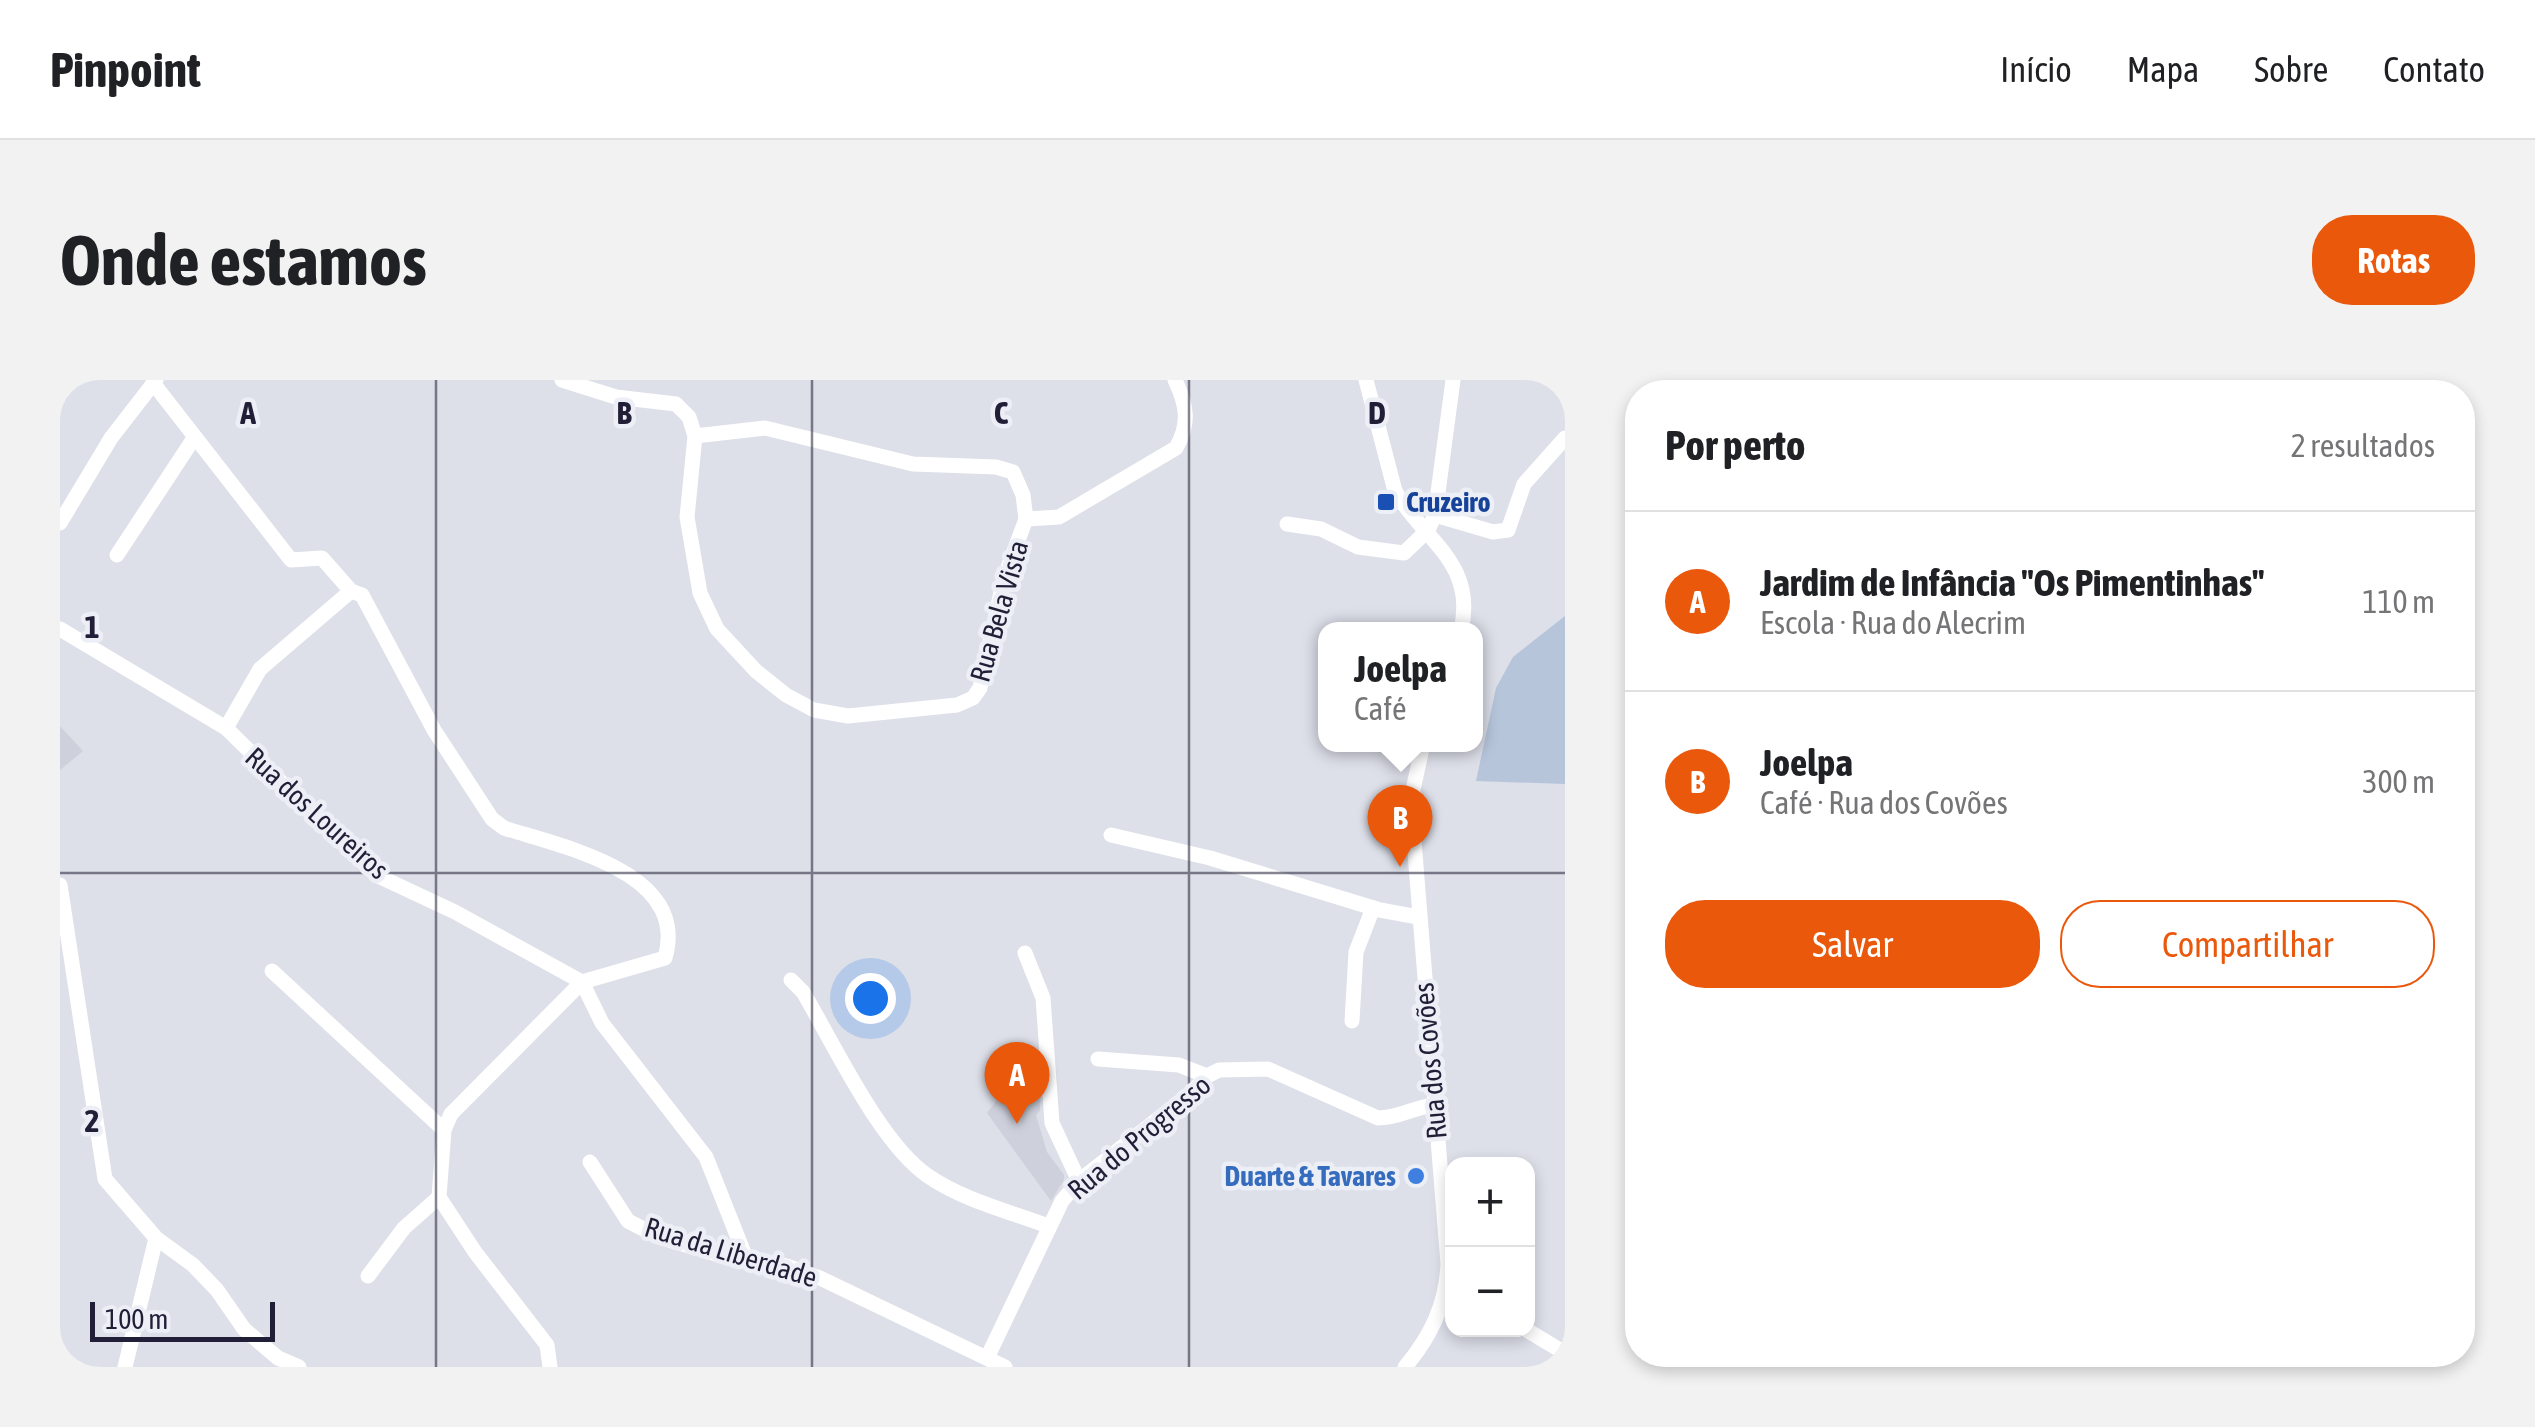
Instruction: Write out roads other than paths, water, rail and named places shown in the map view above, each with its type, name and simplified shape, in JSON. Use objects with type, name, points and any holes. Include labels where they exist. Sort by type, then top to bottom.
[{"type":"street","name":"Rua Bela Vista","points":[[695,436],[688,516],[700,593],[717,629],[756,671],[786,695],[814,710],[848,716],[957,705],[973,698],[980,688],[1004,578],[1026,519],[1058,518],[1176,448],[1186,430],[1185,401],[1175,380]]},
{"type":"street","points":[[1366,380],[1389,476],[1402,502],[1432,522],[1494,532],[1508,530],[1524,484],[1565,438]]},
{"type":"street","points":[[1453,380],[1432,522],[1461,589],[1462,622]]},
{"type":"street","points":[[60,523],[111,438],[154,381],[291,560],[322,558],[350,591],[362,595],[434,730],[492,819],[504,828],[586,855],[641,882],[659,902],[670,938],[665,958],[582,982],[451,1114],[444,1130],[439,1197],[474,1252],[547,1345],[550,1367]]},
{"type":"street","points":[[568,381],[593,385],[616,396],[676,404],[689,417],[695,436],[765,428],[913,464],[996,467],[1012,472],[1023,495],[1026,519]]},
{"type":"street","points":[[118,555],[194,438]]},
{"type":"street","points":[[1287,524],[1320,529],[1358,547],[1404,553],[1432,522]]},
{"type":"street","points":[[226,728],[260,669],[350,591]]},
{"type":"street","name":"Rua dos Loureiros","points":[[60,629],[226,728],[376,875],[455,912],[582,982]]},
{"type":"street","name":"Rua dos Covões","points":[[1421,752],[1412,816],[1447,1247]]},
{"type":"street","points":[[1111,836],[1210,858],[1373,908],[1418,917]]},
{"type":"street","points":[[60,885],[106,1179],[156,1238],[193,1264],[217,1290],[244,1329],[278,1358],[299,1367]]},
{"type":"street","points":[[1352,1021],[1356,952],[1373,908]]},
{"type":"street","points":[[1025,953],[1043,998],[1052,1123],[1080,1181]]},
{"type":"street","points":[[272,971],[444,1130]]},
{"type":"street","points":[[791,980],[803,992],[874,1113],[925,1174],[954,1191],[1048,1226]]},
{"type":"street","points":[[582,982],[602,1023],[706,1156],[746,1258]]},
{"type":"street","points":[[1098,1059],[1179,1065],[1207,1076]]},
{"type":"street","name":"Rua do Progresso","points":[[987,1358],[1062,1201],[1080,1181],[1207,1076],[1219,1070],[1268,1068],[1378,1118],[1398,1118],[1421,1106],[1434,1105]]},
{"type":"street","name":"Rua da Liberdade","points":[[590,1162],[628,1221],[659,1236],[733,1260],[746,1258],[787,1266],[820,1278],[1004,1367]]},
{"type":"street","points":[[368,1276],[404,1228],[439,1197]]},
{"type":"street","points":[[125,1367],[156,1238]]},
{"type":"street","name":"Rua dos Covões","points":[[1405,1367],[1431,1333],[1445,1298]]},
{"type":"street","points":[[1535,1336],[1565,1353]]},
{"type":"place","name":"Cruzeiro","points":[[1386,502]]},
{"type":"place","name":"Joelpa","points":[[1400,867]]},
{"type":"place","name":"Jardim de Infância \"Os Pimentinhas\"","points":[[1017,1124]]},
{"type":"place","name":"Duarte & Tavares","points":[[1416,1176]]}]
